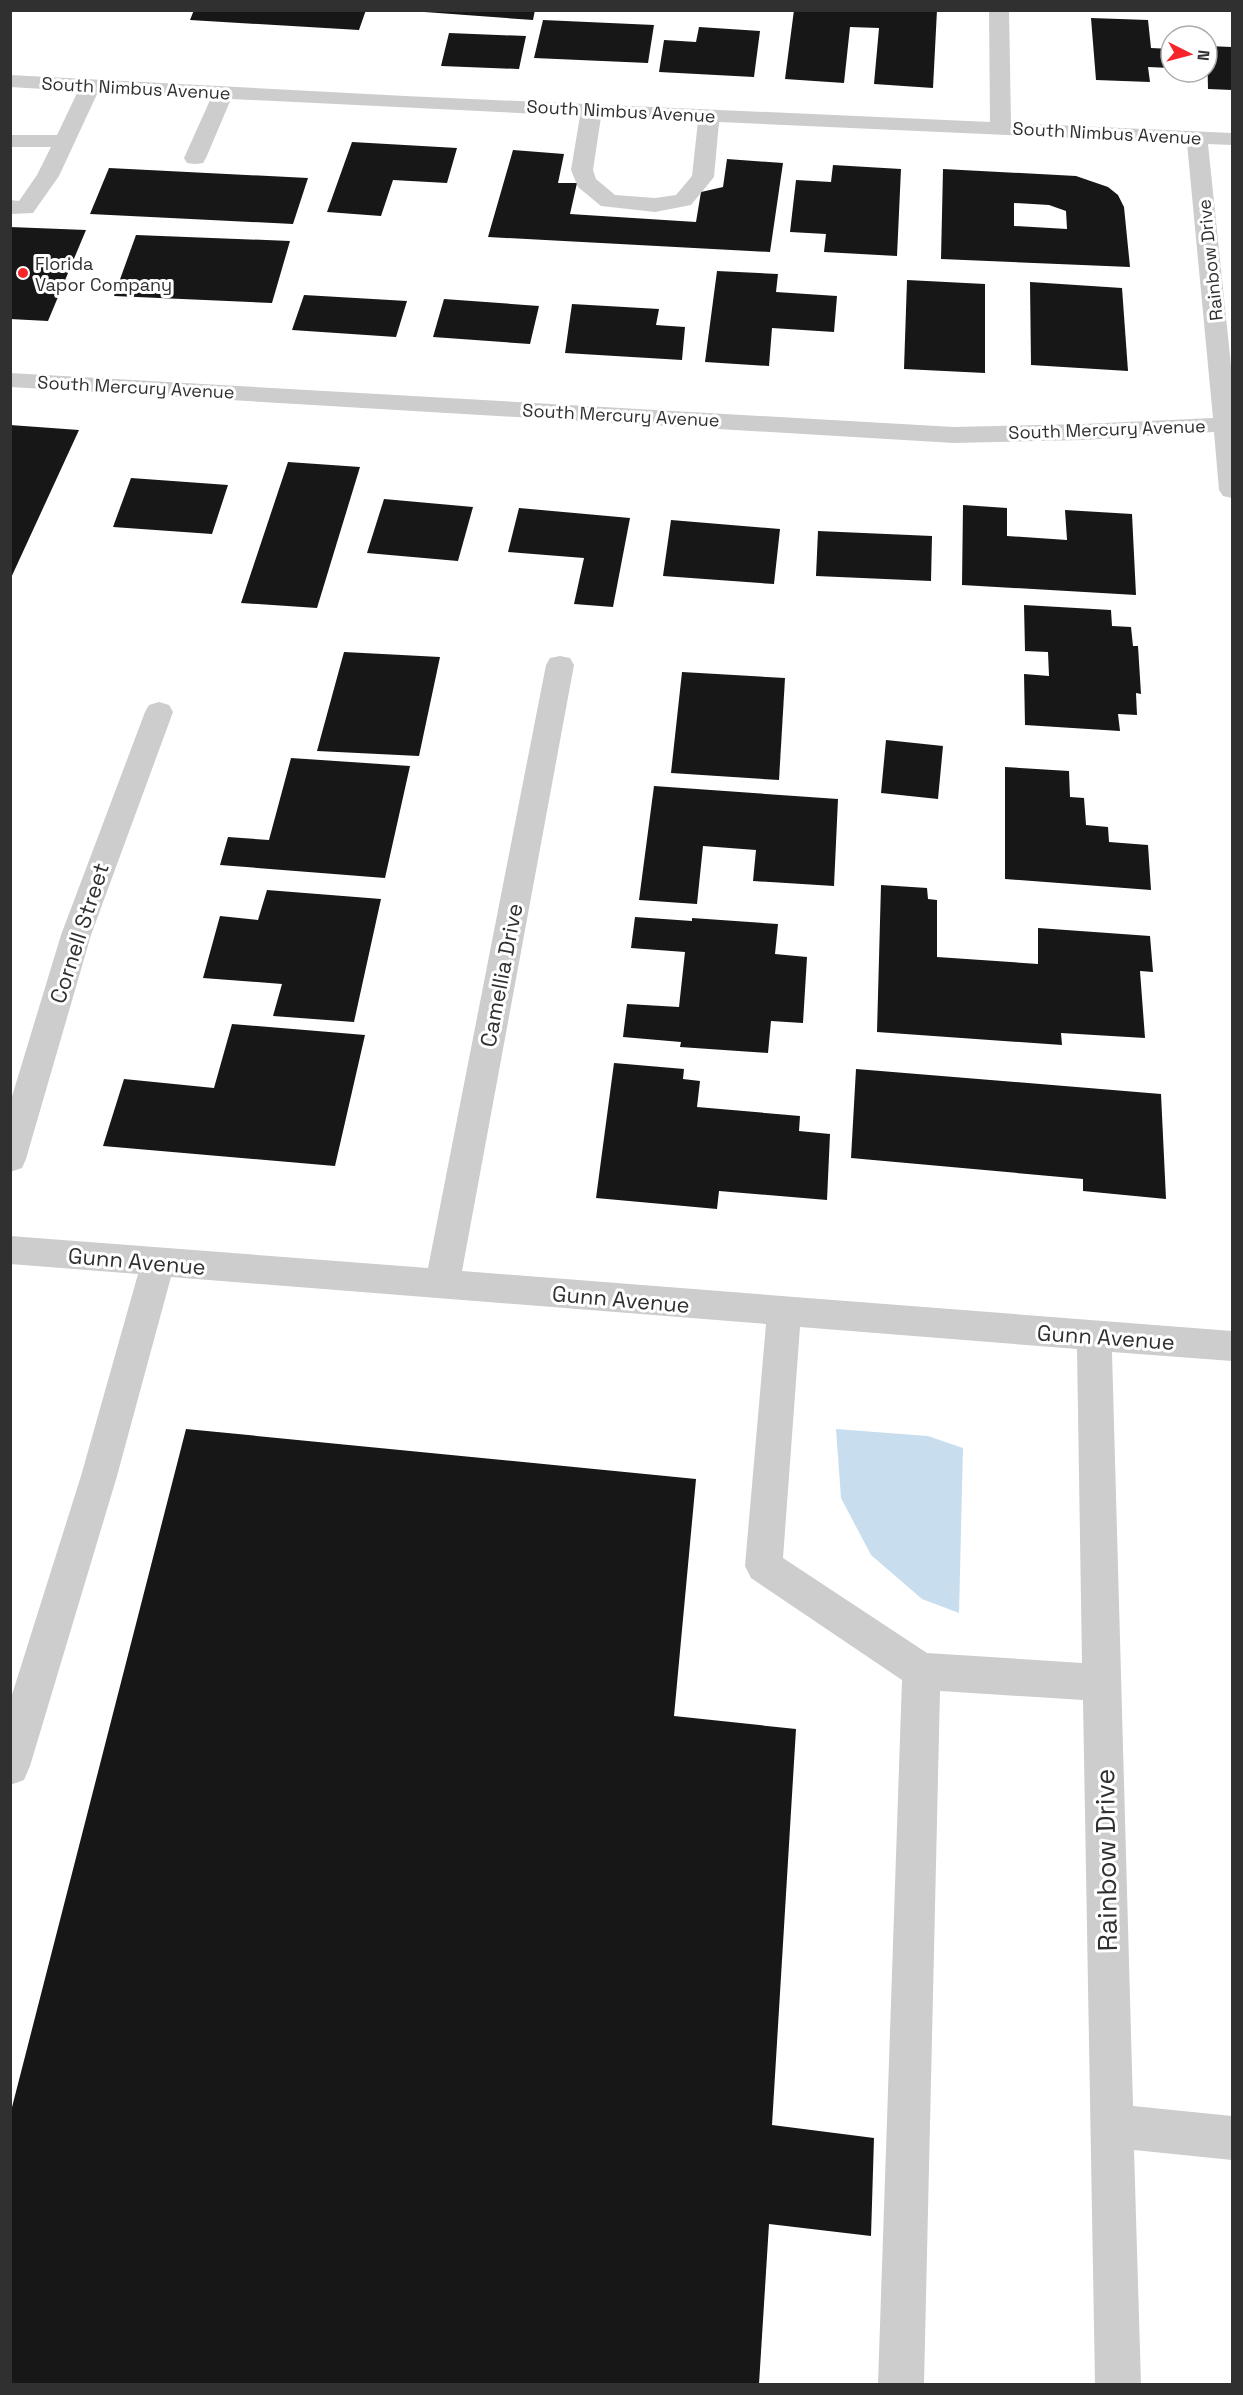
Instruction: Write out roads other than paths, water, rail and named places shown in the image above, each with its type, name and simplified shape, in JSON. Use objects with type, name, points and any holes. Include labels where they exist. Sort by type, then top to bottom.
[{"type":"street","points":[[999,10],[1001,128]]},
{"type":"street","name":"South Nimbus Avenue","points":[[10,81],[223,93],[1233,139]]},
{"type":"street","points":[[10,207],[25,208],[48,177],[90,85]]},
{"type":"street","points":[[195,159],[223,93]]},
{"type":"street","points":[[592,110],[582,170],[586,182],[609,201],[655,205],[683,200],[703,177],[709,115]]},
{"type":"street","name":"Rainbow Drive","points":[[1197,138],[1229,424],[1233,490]]},
{"type":"street","points":[[10,141],[63,141]]},
{"type":"street","name":"South Mercury Avenue","points":[[10,380],[954,435],[1083,432],[1229,424]]},
{"type":"street","name":"Camellia Drive","points":[[442,1285],[560,665]]},
{"type":"street","name":"Cornell Street","points":[[10,1158],[76,935],[159,712]]},
{"type":"street","name":"Gunn Avenue","points":[[10,1250],[1233,1346]]},
{"type":"street","points":[[10,1766],[99,1476],[158,1262]]},
{"type":"street","points":[[784,1312],[764,1566],[921,1671],[1102,1683]]},
{"type":"street","name":"Rainbow Drive","points":[[1094,1336],[1118,2385]]},
{"type":"street","points":[[901,2385],[921,1671]]},
{"type":"street","points":[[1112,2126],[1233,2138]]},
{"type":"water","points":[[836,1429],[928,1436],[963,1448],[959,1613],[922,1599],[871,1555],[841,1498]]},
{"type":"place","name":"Florida Vapor Company","points":[[23,273]]}]
